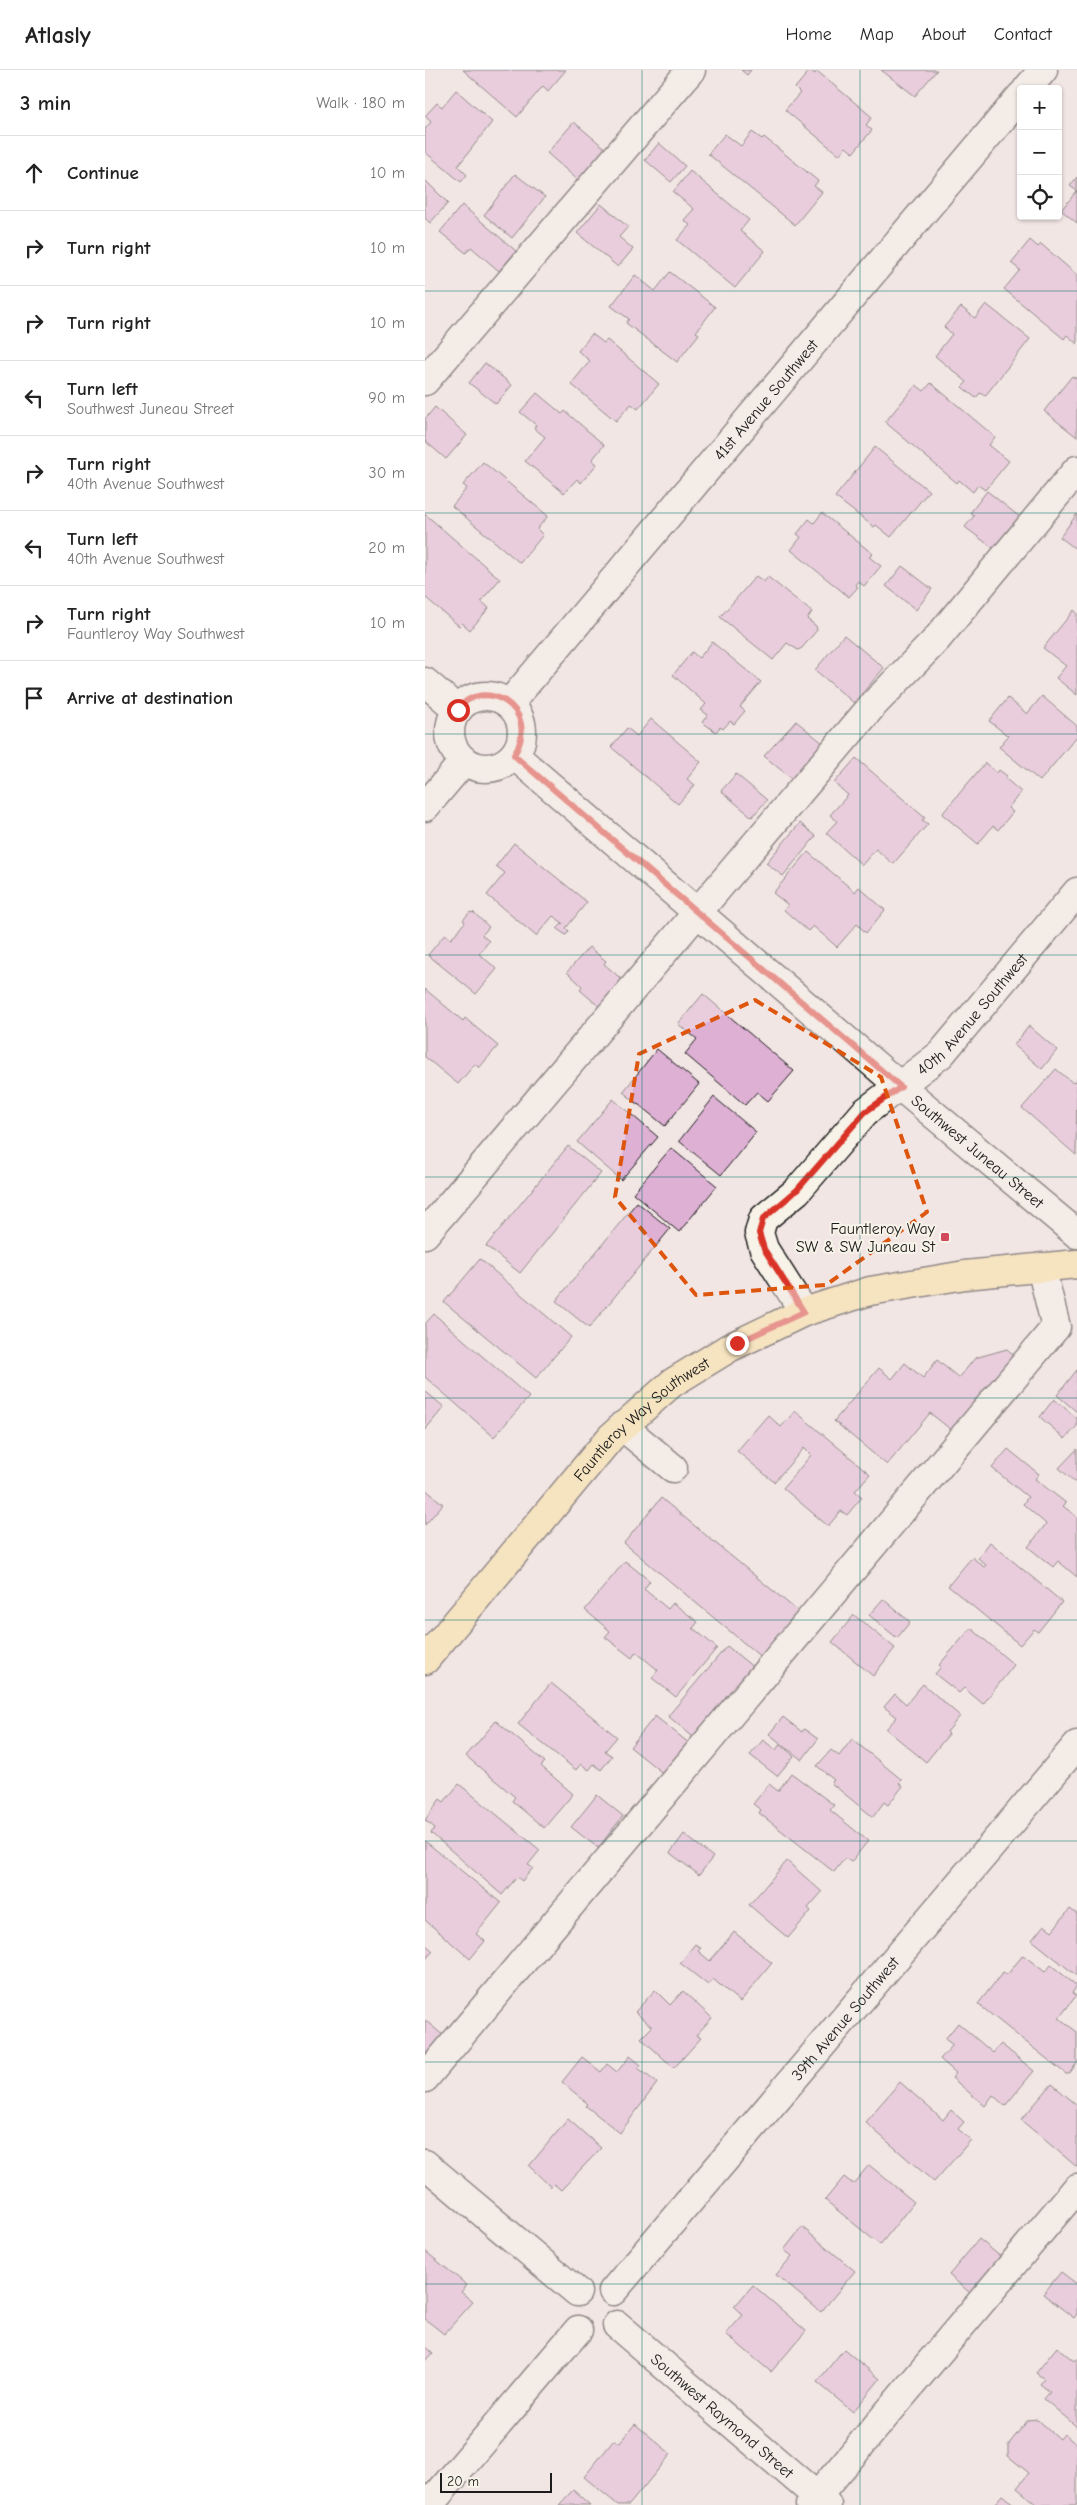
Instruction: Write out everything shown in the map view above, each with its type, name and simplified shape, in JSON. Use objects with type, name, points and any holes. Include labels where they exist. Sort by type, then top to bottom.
[{"type":"main road","name":"Fauntleroy Way Southwest","points":[[425,1660],[622,1426],[671,1383],[737,1343],[804,1312],[870,1291],[965,1274],[1077,1264]]},
{"type":"street","points":[[425,381],[691,70]]},
{"type":"street","points":[[1030,85],[1043,70]]},
{"type":"street","name":"41st Avenue Southwest","points":[[509,704],[1017,101]]},
{"type":"street","points":[[425,1234],[873,705],[936,640],[1077,470]]},
{"type":"street","points":[[425,682],[458,710]]},
{"type":"street","points":[[481,696],[493,696],[509,704],[521,720],[523,732],[520,744],[514,755],[504,763],[493,767],[481,767],[464,761],[451,738],[451,726],[458,710],[470,700],[481,696]]},
{"type":"street","name":"Southwest Juneau Street","points":[[514,755],[901,1087],[1077,1234]]},
{"type":"street","points":[[425,807],[464,761]]},
{"type":"street","name":"40th Avenue Southwest","points":[[804,1312],[764,1249],[759,1233],[763,1219],[797,1190],[865,1112],[901,1087],[941,1054],[1077,892]]},
{"type":"street","points":[[425,2078],[823,1591],[1056,1327],[1041,1267]]},
{"type":"street","points":[[622,1426],[673,1468]]},
{"type":"street","name":"39th Avenue Southwest","points":[[613,2291],[1077,1745]]},
{"type":"street","points":[[425,2164],[577,2292]]},
{"type":"street","points":[[818,2502],[1077,2188]]},
{"type":"street","points":[[596,2284],[613,2291],[621,2304],[622,2312],[617,2325],[609,2333],[601,2337],[593,2337],[578,2330],[571,2322],[569,2313],[569,2304],[577,2292],[587,2285],[596,2284]]},
{"type":"street","name":"Southwest Raymond Street","points":[[617,2325],[818,2502]]},
{"type":"street","points":[[429,2505],[578,2330]]},
{"type":"highlighted area","points":[[755,1000],[881,1077],[927,1212],[826,1285],[696,1295],[615,1197],[639,1054]]},
{"type":"building","points":[[463,70],[566,70],[548,91],[543,86],[517,117]]},
{"type":"building","points":[[741,70],[751,70],[747,75]]},
{"type":"building","points":[[810,70],[815,74],[817,71],[872,117],[866,125],[872,130],[853,153],[846,147],[839,155],[785,110],[800,93],[795,88]]},
{"type":"building","points":[[881,70],[937,70],[915,96]]},
{"type":"building","points":[[456,90],[492,122],[458,166],[467,175],[461,182],[425,152],[425,129],[431,122],[425,116],[437,103],[442,107]]},
{"type":"building","points":[[574,122],[607,150],[580,182],[547,153]]},
{"type":"building","points":[[752,132],[762,139],[764,137],[818,181],[814,186],[822,192],[795,225],[708,154],[725,134],[741,146]]},
{"type":"building","points":[[659,143],[685,166],[671,182],[645,160]]},
{"type":"building","points":[[690,171],[749,220],[740,231],[765,251],[735,288],[677,240],[690,225],[684,220],[694,209],[673,192]]},
{"type":"building","points":[[515,174],[545,197],[512,238],[484,215]]},
{"type":"building","points":[[1077,177],[1077,191],[1070,186]]},
{"type":"building","points":[[425,180],[448,203],[430,223],[425,218]]},
{"type":"building","points":[[1077,191],[1077,223],[1062,209]]},
{"type":"building","points":[[601,204],[628,227],[619,237],[633,249],[618,267],[577,233]]},
{"type":"building","points":[[462,205],[516,251],[499,271],[471,247],[466,253],[440,232]]},
{"type":"building","points":[[1030,240],[1038,247],[1041,244],[1077,275],[1077,344],[1067,335],[1064,339],[1004,289],[1020,270],[1011,263]]},
{"type":"building","points":[[670,272],[715,307],[696,332],[699,334],[677,362],[626,323],[629,319],[611,306],[635,275],[655,291]]},
{"type":"building","points":[[986,304],[1030,339],[985,396],[980,393],[976,398],[962,387],[967,382],[935,356],[952,334],[944,327],[961,307],[975,318]]},
{"type":"building","points":[[592,334],[604,343],[607,340],[659,384],[638,409],[631,404],[616,421],[571,384],[590,361],[578,351]]},
{"type":"building","points":[[485,363],[512,385],[496,404],[469,383]]},
{"type":"building","points":[[1072,376],[1077,379],[1077,437],[1044,411]]},
{"type":"building","points":[[931,383],[995,437],[989,445],[1009,461],[985,490],[978,485],[973,492],[959,480],[957,483],[885,422],[916,385],[924,391]]},
{"type":"building","points":[[537,393],[562,414],[565,411],[604,445],[592,460],[597,464],[581,483],[577,479],[564,493],[525,461],[545,437],[534,428],[536,425],[520,412]]},
{"type":"building","points":[[435,407],[467,435],[446,459],[425,441],[425,419]]},
{"type":"building","points":[[875,447],[929,491],[891,537],[876,525],[874,527],[835,497]]},
{"type":"building","points":[[483,462],[548,516],[537,529],[543,535],[520,563],[452,506],[467,488],[463,485]]},
{"type":"building","points":[[987,491],[1021,518],[994,549],[965,527],[974,516],[970,513]]},
{"type":"building","points":[[822,513],[873,554],[869,557],[881,566],[864,586],[858,581],[855,585],[858,587],[849,597],[791,550],[801,537],[797,534],[809,519],[814,523]]},
{"type":"building","points":[[425,514],[500,579],[481,601],[489,608],[470,630],[462,623],[459,626],[425,597]]},
{"type":"building","points":[[1077,514],[1077,550],[1060,537]]},
{"type":"building","points":[[902,566],[932,589],[916,610],[886,586]]},
{"type":"building","points":[[756,576],[764,582],[768,577],[812,612],[807,619],[816,626],[817,630],[802,648],[798,650],[787,643],[773,660],[720,617]]},
{"type":"building","points":[[1074,610],[1077,613],[1077,695],[1056,678],[1066,666],[1043,648]]},
{"type":"building","points":[[844,635],[884,668],[854,703],[815,670]]},
{"type":"building","points":[[712,642],[761,682],[740,707],[745,711],[734,724],[730,721],[723,729],[720,727],[716,732],[702,722],[708,715],[701,710],[706,704],[673,675],[692,652],[699,658]]},
{"type":"building","points":[[1042,696],[1077,726],[1077,736],[1040,781],[999,747],[1008,736],[989,721],[1008,698],[1027,714]]},
{"type":"building","points":[[651,719],[701,762],[687,779],[695,785],[678,804],[611,747],[627,728],[637,736]]},
{"type":"building","points":[[796,721],[824,744],[809,763],[806,761],[792,779],[764,756]]},
{"type":"building","points":[[856,758],[925,818],[922,820],[928,824],[893,864],[876,849],[862,865],[826,833],[837,821],[830,815],[848,795],[834,783]]},
{"type":"building","points":[[985,763],[997,773],[999,770],[1007,776],[1005,778],[1021,792],[1008,808],[1013,812],[998,830],[993,826],[978,844],[942,814]]},
{"type":"building","points":[[736,774],[767,800],[752,817],[721,791]]},
{"type":"building","points":[[800,823],[816,836],[783,876],[766,863]]},
{"type":"building","points":[[514,843],[587,902],[566,928],[569,931],[566,935],[557,929],[563,923],[553,916],[536,936],[487,895],[505,873],[496,866]]},
{"type":"building","points":[[808,852],[855,892],[859,887],[885,910],[866,933],[857,924],[837,947],[813,926],[808,931],[784,910],[788,905],[773,893]]},
{"type":"building","points":[[470,912],[473,912],[489,927],[482,935],[489,941],[479,954],[497,969],[476,994],[428,955],[445,934],[451,939],[465,922],[463,920]]},
{"type":"building","points":[[589,947],[606,961],[604,964],[625,982],[602,1009],[580,990],[582,986],[567,972]]},
{"type":"building","points":[[425,989],[463,1021],[465,1018],[498,1046],[479,1068],[475,1064],[458,1084],[425,1057]]},
{"type":"building","points":[[703,994],[794,1071],[768,1101],[757,1092],[745,1105],[685,1054],[697,1039],[678,1024]]},
{"type":"building","points":[[1029,1026],[1057,1050],[1042,1069],[1014,1045]]},
{"type":"building","points":[[657,1049],[699,1084],[665,1126],[623,1092]]},
{"type":"building","points":[[1056,1069],[1073,1083],[1077,1079],[1076,1155],[1022,1108]]},
{"type":"building","points":[[714,1097],[756,1132],[721,1175],[679,1141]]},
{"type":"building","points":[[613,1099],[658,1137],[621,1180],[577,1142]]},
{"type":"building","points":[[568,1146],[601,1173],[520,1273],[486,1246]]},
{"type":"building","points":[[671,1148],[717,1186],[679,1232],[633,1193]]},
{"type":"building","points":[[637,1202],[670,1229],[589,1328],[556,1301]]},
{"type":"building","points":[[480,1259],[571,1337],[536,1378],[444,1302]]},
{"type":"building","points":[[434,1314],[529,1397],[494,1437],[425,1377],[425,1324]]},
{"type":"building","points":[[1007,1349],[1016,1357],[954,1432],[930,1413],[887,1465],[834,1421],[879,1368],[892,1379],[905,1363],[923,1378],[937,1360],[959,1378],[975,1358]]},
{"type":"building","points":[[1077,1370],[1077,1412],[1057,1395]]},
{"type":"building","points":[[425,1391],[444,1407],[425,1430]]},
{"type":"building","points":[[1054,1399],[1077,1418],[1077,1426],[1065,1439],[1040,1417]]},
{"type":"building","points":[[795,1411],[870,1474],[855,1491],[862,1497],[847,1515],[841,1511],[828,1526],[783,1488],[811,1455],[804,1448],[774,1482],[737,1451],[768,1415],[781,1427]]},
{"type":"building","points":[[1008,1449],[1039,1474],[1035,1479],[1066,1503],[1063,1506],[1077,1517],[1077,1577],[1058,1561],[1053,1567],[1028,1547],[1046,1524],[1023,1504],[1028,1497],[992,1468]]},
{"type":"building","points":[[1077,1449],[1077,1484],[1059,1468]]},
{"type":"building","points":[[425,1489],[443,1504],[425,1525]]},
{"type":"building","points":[[661,1498],[806,1618],[768,1663],[624,1543]]},
{"type":"building","points":[[990,1542],[1062,1602],[1038,1632],[1034,1629],[1020,1645],[948,1586],[972,1557],[984,1567],[986,1565],[978,1558]]},
{"type":"building","points":[[625,1561],[650,1581],[644,1589],[668,1609],[673,1603],[698,1622],[693,1628],[717,1648],[676,1697],[652,1678],[658,1670],[636,1652],[632,1658],[605,1637],[610,1631],[585,1610]]},
{"type":"building","points":[[883,1599],[910,1622],[897,1638],[869,1615]]},
{"type":"building","points":[[854,1615],[895,1648],[873,1676],[832,1642]]},
{"type":"building","points":[[971,1628],[1014,1665],[983,1704],[964,1688],[959,1693],[935,1674],[941,1667],[939,1665]]},
{"type":"building","points":[[727,1646],[759,1672],[699,1742],[668,1716]]},
{"type":"building","points":[[551,1683],[617,1737],[605,1751],[612,1756],[601,1770],[594,1764],[589,1770],[581,1764],[576,1770],[518,1724]]},
{"type":"building","points":[[923,1684],[960,1716],[947,1732],[949,1734],[926,1762],[886,1729],[897,1717],[884,1707],[895,1694],[906,1704]]},
{"type":"building","points":[[655,1716],[690,1744],[665,1775],[630,1747]]},
{"type":"building","points":[[783,1717],[802,1732],[804,1729],[818,1739],[802,1760],[769,1734]]},
{"type":"building","points":[[496,1721],[545,1762],[541,1766],[573,1794],[544,1828],[512,1801],[515,1797],[466,1756]]},
{"type":"building","points":[[852,1739],[902,1780],[899,1783],[903,1786],[888,1805],[884,1802],[873,1817],[831,1783],[834,1780],[817,1766],[831,1750],[839,1756]]},
{"type":"building","points":[[763,1740],[776,1750],[780,1744],[794,1756],[777,1776],[750,1755]]},
{"type":"building","points":[[791,1773],[834,1805],[830,1810],[868,1841],[851,1862],[845,1858],[834,1872],[759,1813],[761,1810],[753,1804],[769,1784],[778,1791]]},
{"type":"building","points":[[459,1784],[540,1850],[528,1865],[533,1868],[522,1881],[517,1877],[502,1895],[431,1833],[435,1828],[425,1820],[440,1799],[444,1802]]},
{"type":"building","points":[[597,1795],[623,1816],[598,1848],[571,1827]]},
{"type":"building","points":[[684,1834],[713,1857],[699,1875],[670,1853]]},
{"type":"building","points":[[425,1841],[501,1903],[476,1934],[485,1941],[470,1959],[425,1920]]},
{"type":"building","points":[[787,1861],[822,1892],[808,1908],[811,1911],[788,1938],[749,1905]]},
{"type":"building","points":[[1070,1909],[1077,1914],[1077,1976],[1032,1940],[1044,1925],[1052,1931]]},
{"type":"building","points":[[734,1932],[772,1963],[740,2002],[713,1979],[708,1985],[680,1963],[695,1944],[701,1948],[698,1951],[710,1961]]},
{"type":"building","points":[[425,1944],[433,1951],[425,1960]]},
{"type":"building","points":[[1023,1955],[1045,1972],[1051,1965],[1077,1986],[1072,1993],[1076,1996],[1059,2018],[1077,2032],[1077,2063],[1069,2074],[1066,2074],[978,2004],[1003,1972],[1007,1975]]},
{"type":"building","points":[[655,1990],[670,2005],[683,1991],[712,2018],[696,2035],[701,2038],[674,2068],[641,2038],[652,2027],[635,2012]]},
{"type":"building","points":[[425,2020],[445,2037],[425,2062]]},
{"type":"building","points":[[958,2023],[993,2053],[1001,2044],[1034,2071],[1005,2106],[993,2095],[985,2106],[952,2078],[956,2073],[940,2059],[953,2045],[945,2039]]},
{"type":"building","points":[[630,2056],[641,2065],[638,2068],[657,2083],[620,2133],[586,2106],[588,2104],[562,2082],[582,2057],[601,2072],[607,2064],[617,2072]]},
{"type":"building","points":[[900,2082],[943,2120],[951,2110],[964,2122],[958,2129],[971,2140],[934,2182],[865,2122]]},
{"type":"building","points":[[1052,2084],[1077,2105],[1077,2167],[1021,2120]]},
{"type":"building","points":[[568,2119],[601,2148],[561,2190],[554,2184],[551,2187],[529,2166]]},
{"type":"building","points":[[869,2165],[914,2202],[880,2245],[825,2200],[844,2177],[853,2184]]},
{"type":"building","points":[[802,2227],[855,2271],[821,2312],[776,2275],[792,2256],[784,2250]]},
{"type":"building","points":[[979,2239],[1007,2262],[977,2299],[949,2275]]},
{"type":"building","points":[[425,2251],[467,2285],[461,2292],[473,2302],[444,2334],[425,2319]]},
{"type":"building","points":[[1061,2272],[1077,2284],[1077,2314],[1074,2318],[1043,2294]]},
{"type":"building","points":[[753,2285],[806,2331],[771,2372],[726,2334],[743,2315],[734,2307]]},
{"type":"building","points":[[425,2346],[433,2353],[425,2362]]},
{"type":"building","points":[[1057,2347],[1074,2361],[1077,2358],[1077,2427],[1044,2399],[1050,2392],[1040,2384],[1044,2379],[1036,2373]]},
{"type":"building","points":[[844,2349],[880,2379],[853,2412],[817,2382]]},
{"type":"building","points":[[1037,2419],[1060,2439],[1064,2434],[1077,2445],[1077,2505],[1037,2505],[1017,2488],[1029,2473],[1008,2456],[1008,2445],[1028,2420]]},
{"type":"building","points":[[635,2424],[671,2454],[629,2505],[618,2505],[584,2477],[614,2440],[619,2443]]},
{"type":"building","points":[[573,2490],[590,2505],[559,2505]]},
{"type":"building","points":[[1002,2495],[1015,2505],[994,2505]]},
{"type":"place","name":"Fauntleroy Way SW & SW Juneau St","points":[[945,1237]]},
{"type":"route","points":[[458,710],[470,700],[481,696],[493,696],[509,704],[521,720],[523,732],[520,744],[514,755],[517,758],[901,1087],[865,1112],[797,1190],[763,1219],[759,1233],[764,1249],[804,1312],[737,1343]]}]
